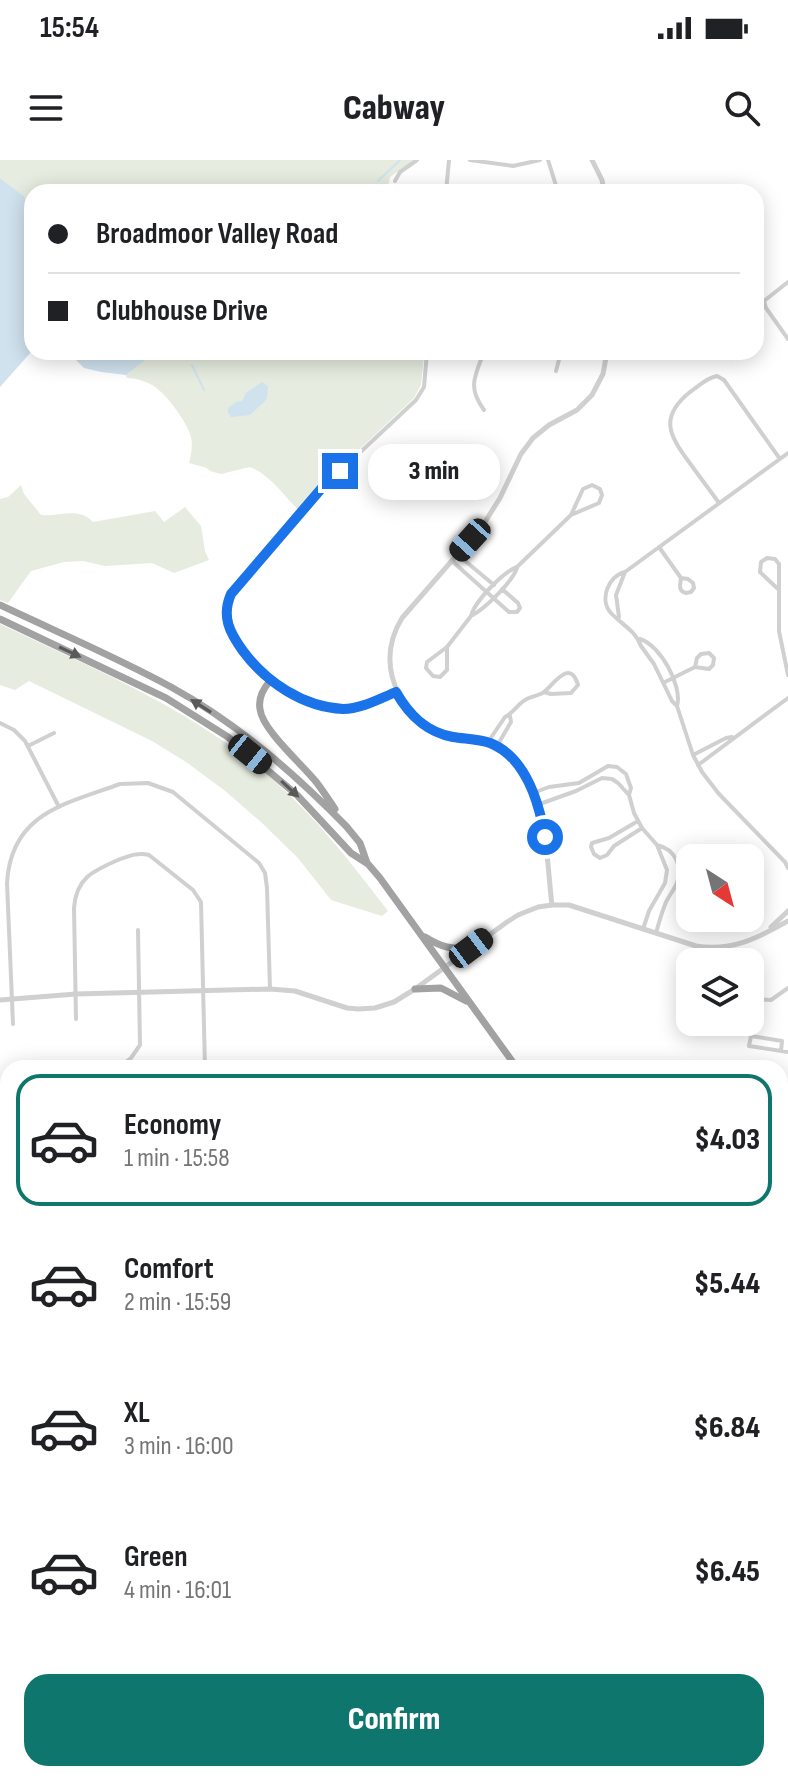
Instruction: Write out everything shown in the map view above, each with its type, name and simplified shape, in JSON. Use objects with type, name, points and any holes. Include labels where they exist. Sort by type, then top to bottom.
[{"type":"highway","points":[[0,605],[150,676],[201,705],[235,727],[281,764],[347,827]]},
{"type":"highway","points":[[0,619],[166,698],[228,737],[285,784],[351,853],[368,864],[380,878],[511,1060]]},
{"type":"highway","points":[[270,681],[260,699],[259,708],[264,724],[317,783],[360,843],[368,864]]},
{"type":"highway","points":[[420,934],[444,948],[471,948]]},
{"type":"highway","points":[[415,989],[441,988],[469,1002]]},
{"type":"street","points":[[395,181],[400,172],[417,160]]},
{"type":"street","points":[[447,184],[449,160]]},
{"type":"street","points":[[470,160],[513,166],[540,160]]},
{"type":"street","points":[[548,160],[556,184]]},
{"type":"street","points":[[592,160],[603,184]]},
{"type":"street","points":[[788,282],[764,301],[788,339]]},
{"type":"street","points":[[396,692],[365,705],[340,709],[303,699],[270,681],[254,666],[232,637],[226,619],[231,594],[321,489],[416,400],[424,387],[426,360]]},
{"type":"street","points":[[481,360],[473,387],[477,401],[484,410]]},
{"type":"street","points":[[556,371],[559,360]]},
{"type":"street","points":[[552,905],[547,846],[537,805],[515,761],[488,742],[454,737],[431,729],[412,716],[396,692],[389,659],[394,635],[402,618],[494,510],[521,454],[533,438],[577,410],[592,395],[603,374],[606,360]]},
{"type":"street","points":[[719,504],[676,445],[670,429],[680,402],[707,379],[722,378],[780,459]]},
{"type":"street","points":[[787,865],[719,794],[698,765],[665,682],[639,639],[619,617],[609,611],[606,595],[611,580],[617,574],[625,572],[788,453]]},
{"type":"street","points":[[447,647],[447,670],[440,677],[433,676],[427,672],[427,662],[447,647],[487,592],[571,515],[599,503],[602,495],[600,489],[592,485],[586,487],[571,515]]},
{"type":"street","points":[[659,547],[681,578]]},
{"type":"street","points":[[452,561],[512,613],[519,610],[518,603],[457,554]]},
{"type":"street","points":[[778,589],[760,572],[761,562],[767,558],[775,559],[779,564],[779,631],[788,675]]},
{"type":"street","points":[[471,616],[502,589],[516,573],[517,567]]},
{"type":"street","points":[[619,617],[616,595],[625,572]]},
{"type":"street","points":[[639,639],[655,649],[667,665],[679,699],[677,706]]},
{"type":"street","points":[[665,682],[695,667],[709,669],[714,658],[709,653],[701,654],[695,667]]},
{"type":"street","points":[[488,742],[505,717],[510,716],[525,700],[544,692],[559,675],[565,673],[577,680],[578,685],[571,693],[544,692]]},
{"type":"street","points":[[693,755],[734,736],[788,698]]},
{"type":"street","points":[[497,746],[511,722],[510,716]]},
{"type":"street","points":[[0,723],[19,733],[59,807]]},
{"type":"street","points":[[28,746],[54,733]]},
{"type":"street","points":[[698,765],[734,736]]},
{"type":"street","points":[[537,805],[576,791],[603,768],[613,766],[629,778],[629,795]]},
{"type":"street","points":[[533,793],[549,787],[602,778],[612,779],[629,795],[638,821],[657,845],[667,870],[667,878],[643,929]]},
{"type":"street","points":[[13,1024],[7,883],[12,854],[23,833],[37,818],[120,784],[138,782],[157,785],[178,796],[262,867],[267,879],[270,989]]},
{"type":"street","points":[[638,821],[614,836],[592,843],[594,854],[600,858],[607,855],[614,846],[642,828]]},
{"type":"street","points":[[656,933],[669,895],[678,880],[678,864],[670,850],[657,845]]},
{"type":"street","points":[[76,1019],[74,908],[77,891],[83,880],[96,869],[145,853],[200,897],[205,1060]]},
{"type":"street","points":[[661,892],[669,895]]},
{"type":"street","points":[[0,1000],[140,991],[270,989],[295,991],[358,1009],[384,1005],[415,989],[518,915],[538,907],[576,907],[696,946],[715,948],[743,944],[788,921]]},
{"type":"street","points":[[767,932],[788,911]]},
{"type":"street","points":[[128,1060],[140,1045],[138,930]]},
{"type":"street","points":[[764,1000],[771,1000],[788,988]]},
{"type":"street","points":[[781,1051],[782,1041],[751,1036],[749,1046],[781,1051],[788,1052]]},
{"type":"shaded area","points":[[0,160],[414,160],[390,177],[388,184],[24,184],[24,196],[0,178]]},
{"type":"shaded area","points":[[144,360],[424,360],[421,385],[414,398],[298,510],[257,470],[250,467],[221,474],[189,463],[191,437],[175,408],[152,385],[127,378],[126,375]]},
{"type":"shaded area","points":[[21,485],[24,494],[41,515],[75,513],[93,522],[155,511],[164,522],[185,507],[201,526],[209,560],[174,573],[152,563],[105,566],[83,561],[64,562],[31,571],[8,603],[0,600],[0,499],[8,497]]},
{"type":"shaded area","points":[[0,624],[141,692],[241,753],[318,825],[388,911],[382,916],[331,900],[298,858],[261,822],[224,790],[152,741],[29,681],[15,690],[0,685]]},
{"type":"water","points":[[0,178],[24,196],[24,360],[0,387]]},
{"type":"water","points":[[76,360],[145,360],[126,375],[84,368]]},
{"type":"water","points":[[262,382],[268,386],[264,402],[250,415],[231,417],[228,408],[242,401],[246,393]]},
{"type":"waterway","points":[[378,181],[400,160]]},
{"type":"waterway","points":[[192,365],[204,390]]},
{"type":"route","points":[[340,471],[236,586],[226,611],[232,637],[270,681],[303,699],[340,709],[365,705],[396,692],[412,716],[440,734],[497,746],[515,761],[527,779],[540,812],[545,837]]}]
